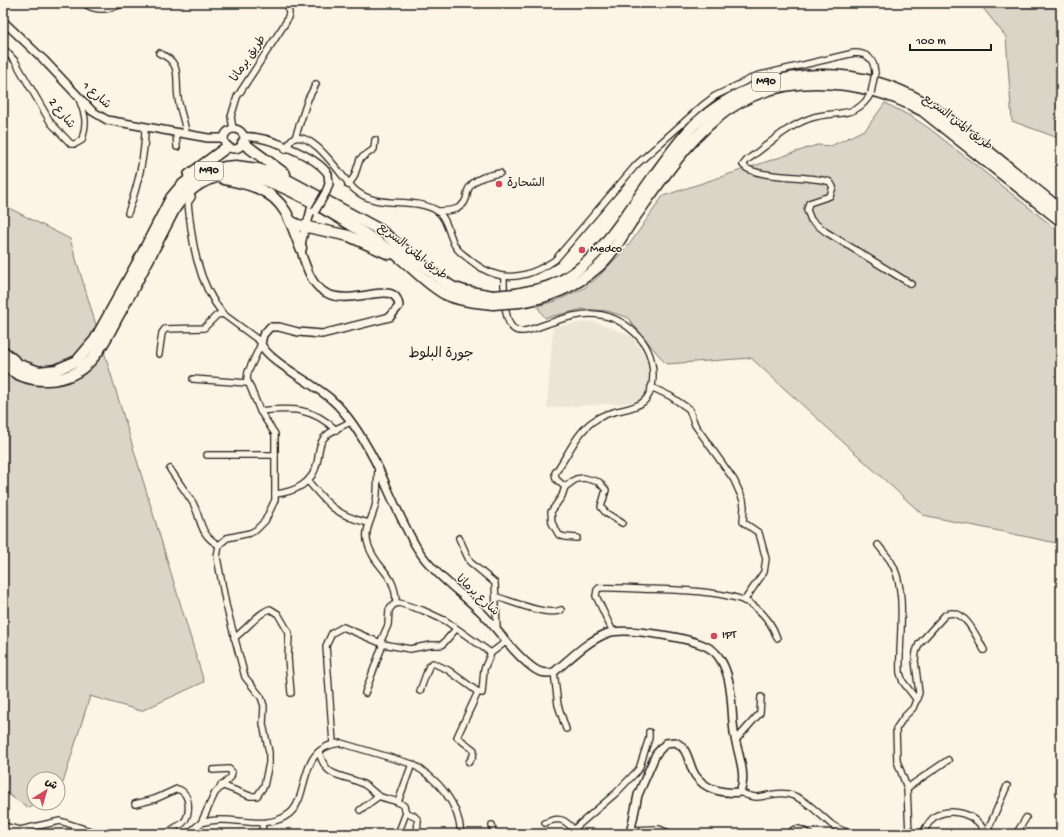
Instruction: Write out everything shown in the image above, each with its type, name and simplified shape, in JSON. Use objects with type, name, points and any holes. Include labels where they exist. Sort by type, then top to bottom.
[{"type":"highway","name":"طريق المتن السريع","points":[[518,298],[552,285],[574,273],[594,257],[674,148],[695,125],[714,109],[751,88],[771,81],[793,76],[818,74],[861,78],[911,95],[927,104],[963,130],[1061,210]]},
{"type":"highway","name":"طريق المتن السريع","points":[[3,364],[23,377],[34,380],[45,380],[66,377],[91,360],[132,292],[175,208],[192,188],[214,178],[239,174],[256,177],[278,184],[363,230],[445,294],[471,302],[556,293],[578,282],[599,266],[674,162],[708,124],[728,109],[757,95],[779,87],[802,83],[840,83],[858,86],[881,92],[907,102],[923,111],[1061,221]]},
{"type":"highway","points":[[244,140],[294,182]]},
{"type":"highway","points":[[181,186],[192,172],[226,142]]},
{"type":"highway","name":"طريق المتن السريع","points":[[3,351],[19,365],[38,372],[64,368],[82,356],[95,340],[134,271],[165,207],[181,186],[201,174],[236,166],[271,172],[294,182],[380,230],[452,287],[493,300]]},
{"type":"highway","points":[[214,178],[244,183],[266,192],[282,206],[301,248]]},
{"type":"highway","points":[[290,221],[306,227],[349,236],[400,258]]},
{"type":"street","points":[[84,3],[99,10],[108,9],[124,3]]},
{"type":"street","name":"طريق برمانا","points":[[233,129],[231,117],[237,97],[286,22],[289,14],[288,3]]},
{"type":"street","name":"شارع 1","points":[[3,21],[44,60],[92,111],[107,120],[226,142]]},
{"type":"street","name":"شارع 2","points":[[3,48],[15,61],[51,122],[71,144],[75,144],[82,140],[86,122],[86,116],[77,95]]},
{"type":"street","points":[[159,53],[168,58],[178,71],[178,97],[184,119],[186,134]]},
{"type":"street","points":[[437,211],[444,221],[459,251],[484,270],[504,277],[530,273],[541,269],[555,260],[636,165],[715,96],[756,76],[854,53],[862,53],[871,58],[875,73],[870,93],[864,104],[854,111],[812,117],[790,127],[747,160],[743,165],[748,170],[762,173],[830,182],[833,187],[830,196],[811,202],[807,206],[810,220],[826,232],[911,284]]},
{"type":"street","points":[[284,148],[295,138],[308,99],[316,84]]},
{"type":"street","points":[[128,213],[139,180],[145,145],[145,128]]},
{"type":"street","points":[[221,785],[250,796],[257,796],[264,786],[269,763],[263,724],[264,706],[262,699],[245,677],[234,638],[217,564],[219,545],[227,538],[250,533],[256,530],[265,521],[275,500],[276,494],[275,434],[260,411],[248,383],[248,372],[263,335],[270,327],[276,326],[298,332],[322,334],[390,317],[399,306],[396,296],[392,293],[384,292],[343,298],[326,294],[316,285],[309,274],[301,248],[306,227],[312,212],[325,191],[329,180],[326,170],[314,161],[257,136],[244,140],[236,149],[226,142],[228,131],[233,129],[239,130],[244,140]]},
{"type":"street","points":[[176,132],[177,147]]},
{"type":"street","points":[[295,138],[305,140],[322,152],[337,167],[348,185],[362,196],[372,201],[410,203],[437,211],[452,210],[461,206],[466,200],[468,189],[475,181],[489,175],[500,173]]},
{"type":"street","points":[[348,185],[354,177],[360,159],[374,149],[375,140]]},
{"type":"street","points":[[192,197],[188,203],[196,261],[216,306],[223,314],[261,343]]},
{"type":"street","points":[[504,277],[506,310],[509,323],[513,328],[522,332],[562,318],[583,313],[604,315],[617,319],[642,338],[652,361],[650,394],[641,405],[611,412],[592,422],[583,432],[555,474],[556,479],[565,487]]},
{"type":"street","points":[[158,354],[162,333],[165,329],[204,328],[217,315],[223,314]]},
{"type":"street","name":"شارع برمانا","points":[[261,343],[268,354],[332,400],[350,422],[371,453],[403,523],[427,562],[497,629],[532,667],[540,672],[548,674],[554,672]]},
{"type":"street","points":[[193,379],[248,383]]},
{"type":"street","points":[[651,387],[670,396],[689,409],[695,425],[734,480],[743,500],[744,507],[742,522],[759,533],[762,537],[766,559],[764,572],[744,601]]},
{"type":"street","points":[[260,411],[302,411],[324,419],[336,430]]},
{"type":"street","points":[[276,494],[293,490],[302,486],[308,481],[316,469],[322,441],[327,435],[350,422]]},
{"type":"street","points":[[207,455],[276,455]]},
{"type":"street","points":[[365,693],[388,625],[390,610],[396,603],[396,591],[393,582],[368,544],[369,523],[377,501],[378,468]]},
{"type":"street","points":[[170,469],[193,503],[203,530],[211,541],[219,545]]},
{"type":"street","points":[[577,538],[559,535],[552,523],[552,512],[562,496],[565,487],[579,478],[599,482],[606,490],[601,507],[606,513],[622,523]]},
{"type":"street","points":[[308,481],[337,512],[350,519],[369,523]]},
{"type":"street","points":[[458,538],[470,562],[495,583],[497,597],[497,629]]},
{"type":"street","points":[[878,545],[890,560],[896,573],[901,601],[900,673],[903,682],[917,700]]},
{"type":"street","points":[[613,632],[596,596],[596,590],[599,588],[694,591],[737,598],[758,610],[774,630],[777,638]]},
{"type":"street","points":[[497,597],[528,607],[551,612],[561,610]]},
{"type":"street","points":[[396,603],[434,615],[491,653]]},
{"type":"street","points":[[234,638],[250,626],[266,610],[270,608],[276,612],[284,622],[289,633],[288,658],[291,693]]},
{"type":"street","points":[[909,834],[907,788],[897,761],[896,729],[904,717],[913,708],[917,700],[919,685],[915,661],[919,644],[945,615],[950,613],[964,618],[984,650]]},
{"type":"street","points":[[333,743],[327,641],[336,629],[343,627],[382,643],[410,649],[431,645],[441,646],[456,629]]},
{"type":"street","points":[[566,729],[558,705],[554,672],[590,642],[613,632],[646,632],[711,648],[723,663],[728,680],[735,741],[741,767],[742,787],[740,792]]},
{"type":"street","points":[[420,691],[429,666],[433,663],[448,670],[478,692],[482,693],[484,669],[491,653],[507,641]]},
{"type":"street","points":[[469,762],[473,756],[474,750],[457,737],[478,692]]},
{"type":"street","points":[[735,741],[760,713],[761,697]]},
{"type":"street","points":[[544,823],[555,818],[560,819],[575,832],[616,793],[642,765],[649,732]]},
{"type":"street","points":[[671,834],[659,830],[630,832],[638,795],[652,763],[660,749],[666,743],[674,742],[684,749],[695,775],[702,783],[720,792],[740,792],[758,798],[774,794],[788,794],[812,808],[832,825],[850,834]]},
{"type":"street","points":[[201,823],[229,820],[262,823],[278,820],[292,811],[312,760],[319,752],[333,743],[348,744],[412,764],[421,770],[446,792],[458,815],[461,834]]},
{"type":"street","points":[[319,752],[323,762],[331,772],[339,777],[360,782],[379,796],[398,802],[404,806],[406,813],[398,834]]},
{"type":"street","points":[[907,788],[948,760]]},
{"type":"street","points":[[642,765],[652,763]]},
{"type":"street","points":[[398,802],[412,764]]},
{"type":"street","points":[[188,834],[201,823],[211,800],[221,785],[231,777],[232,770],[213,770]]},
{"type":"street","points":[[986,834],[1007,786]]},
{"type":"street","points":[[135,804],[155,799],[177,789],[181,790],[186,795],[189,802],[185,820],[168,834]]},
{"type":"street","points":[[360,810],[379,796]]},
{"type":"street","points":[[406,813],[413,815],[418,820],[417,834]]},
{"type":"street","points":[[922,834],[933,818],[949,813],[968,814],[984,826],[986,834]]},
{"type":"street","points":[[1016,834],[1026,818]]},
{"type":"street","points":[[3,826],[20,830],[60,821],[100,834]]},
{"type":"street","points":[[262,823],[263,834]]},
{"type":"street","points":[[492,824],[493,834]]},
{"type":"street","points":[[789,834],[797,828],[809,834]]},
{"type":"shaded area","points":[[979,3],[1061,3],[1061,139],[1012,121],[1006,37]]},
{"type":"shaded area","points":[[885,103],[912,117],[930,129],[1061,233],[1061,544],[923,515],[751,358],[666,364],[627,317],[607,311],[583,309],[545,318],[537,306],[556,301],[584,288],[597,278],[629,245],[663,196],[817,145],[831,146],[866,129]]},
{"type":"shaded area","points":[[3,205],[70,239],[204,682],[141,711],[90,696],[66,773],[66,771],[26,771],[26,806],[3,791]]},
{"type":"shaded area","points":[[593,321],[633,337],[649,363],[651,377],[647,396],[642,402],[547,408],[553,327]]},
{"type":"place","name":"الشحارة","points":[[499,184]]},
{"type":"place","name":"Medco","points":[[582,250]]},
{"type":"place","name":"IPT","points":[[714,636]]},
{"type":"district","name":"جورة البلوط","points":[[441,354]]}]
